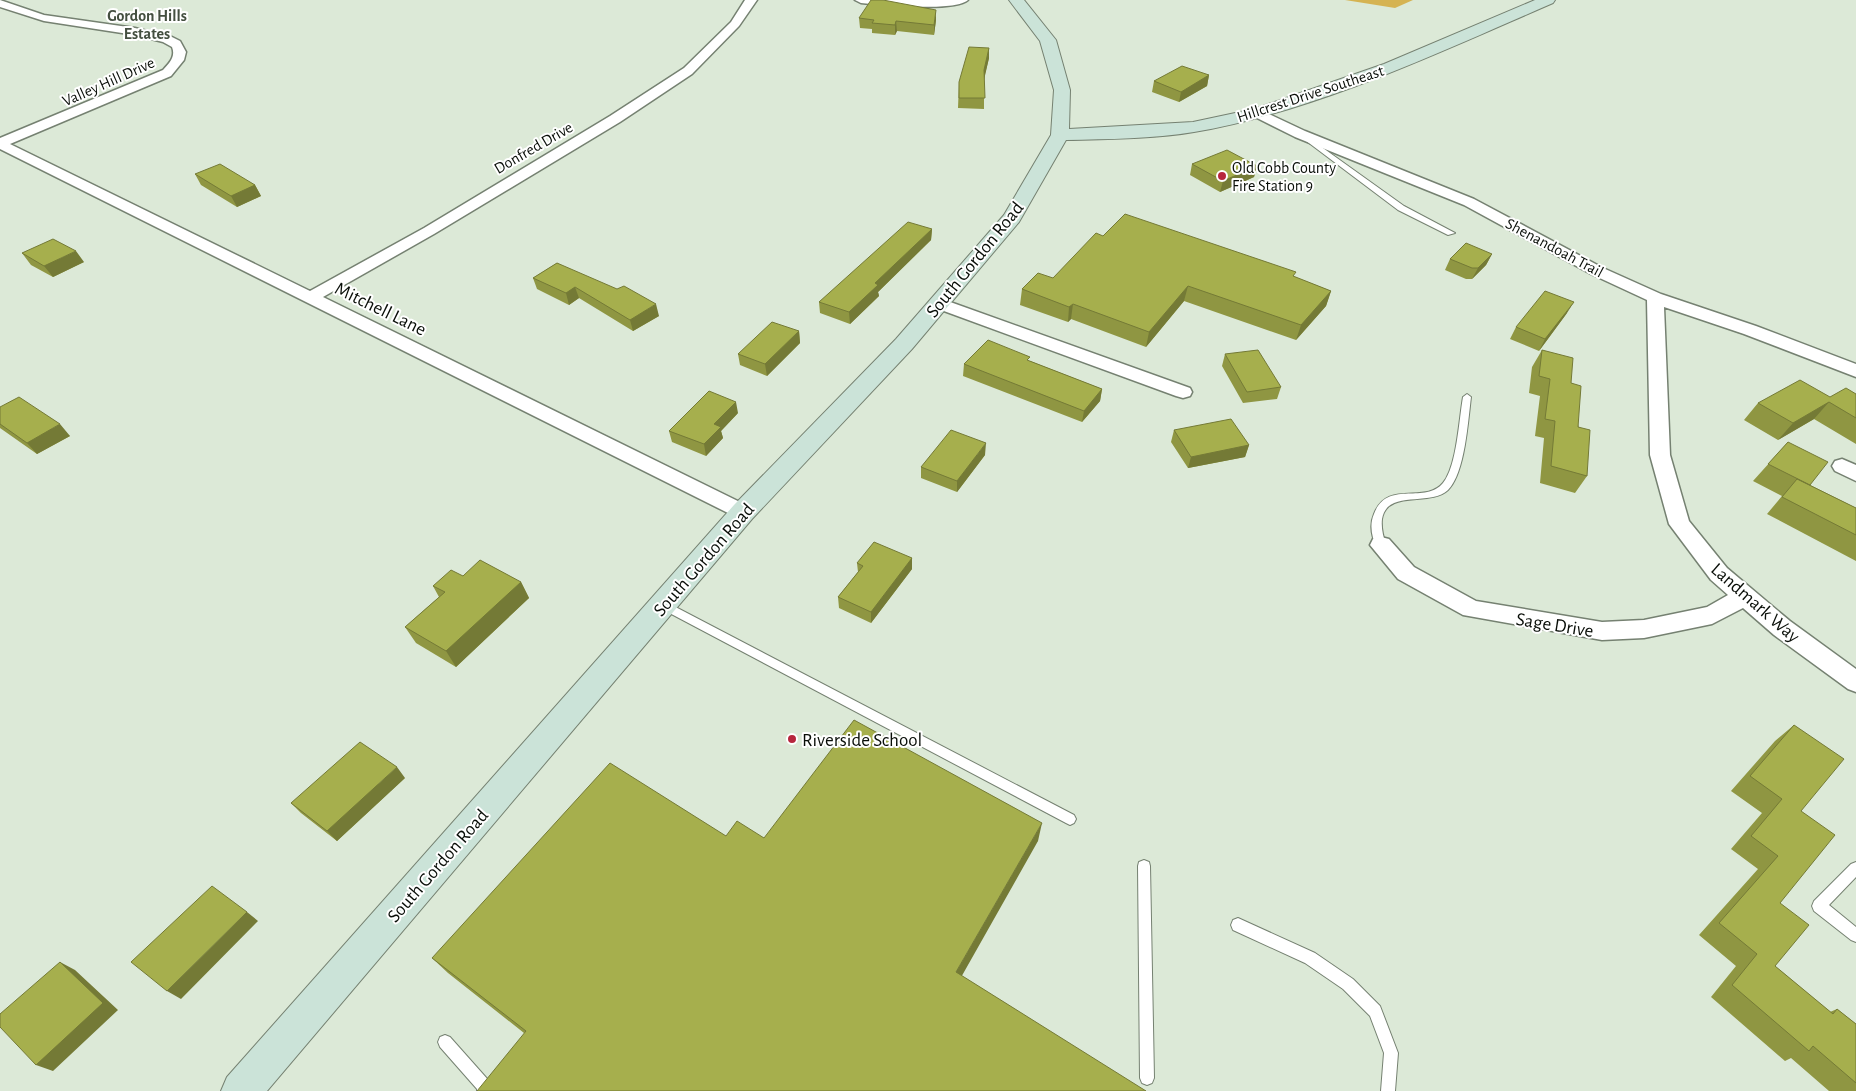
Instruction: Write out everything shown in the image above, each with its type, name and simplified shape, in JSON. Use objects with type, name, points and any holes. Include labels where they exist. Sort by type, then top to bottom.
[{"type":"street","name":"Donfred Drive","points":[[311,297],[429,231],[536,164],[615,119],[688,71],[734,24],[751,0]]},
{"type":"street","points":[[861,0],[928,4],[962,0]]},
{"type":"street","name":"South Gordon Road","points":[[241,1091],[743,512],[904,344],[1012,218],[1060,135],[1062,90],[1048,40],[1016,0]]},
{"type":"street","name":"Hillcrest Drive Southeast","points":[[1060,135],[1108,134],[1193,126],[1258,113],[1390,67],[1548,0]]},
{"type":"street","name":"Valley Hill Drive","points":[[0,3],[44,18],[152,35],[171,40],[178,45],[180,52],[176,64],[166,73],[0,144]]},
{"type":"street","name":"Shenandoah Trail","points":[[1258,113],[1300,134],[1469,202],[1597,271],[1655,298],[1750,330],[1856,371]]},
{"type":"street","name":"Mitchell Lane","points":[[0,144],[743,512]]},
{"type":"street","name":"Landmark Way","points":[[1655,298],[1660,455],[1679,524],[1719,574],[1782,628],[1856,682]]},
{"type":"street","points":[[939,303],[1183,392]]},
{"type":"street","name":"Sage Drive","points":[[1381,545],[1406,573],[1471,609],[1602,631],[1644,629],[1712,615],[1745,596]]},
{"type":"lane","points":[[1300,134],[1344,164],[1401,208],[1452,233]]},
{"type":"lane","points":[[1381,545],[1376,532],[1377,520],[1380,509],[1389,500],[1400,496],[1431,494],[1444,488],[1453,471],[1467,397]]},
{"type":"lane","points":[[663,604],[1070,819]]},
{"type":"lane","points":[[1144,866],[1147,1078]]},
{"type":"lane","points":[[1856,868],[1819,906],[1856,935]]},
{"type":"lane","points":[[1238,926],[1310,958],[1348,984],[1375,1010],[1391,1053],[1388,1091]]},
{"type":"lane","points":[[445,1042],[485,1087],[484,1091]]},
{"type":"shaded area","points":[[1345,0],[1413,0],[1395,8]]},
{"type":"building","points":[[871,0],[883,0],[936,10],[934,25],[896,21],[895,25],[872,23],[874,20],[859,18]]},
{"type":"building","points":[[969,47],[989,48],[984,70],[985,98],[959,98],[959,82]]},
{"type":"building","points":[[1182,66],[1209,75],[1181,92],[1154,81]]},
{"type":"building","points":[[1227,150],[1257,166],[1223,181],[1192,164]]},
{"type":"building","points":[[220,164],[255,185],[231,196],[195,174]]},
{"type":"building","points":[[1125,214],[1296,272],[1293,276],[1331,291],[1301,325],[1188,286],[1149,332],[1073,304],[1069,307],[1022,289],[1038,273],[1053,278],[1096,233],[1103,236]]},
{"type":"building","points":[[908,222],[932,229],[875,283],[878,285],[849,312],[819,302]]},
{"type":"building","points":[[53,239],[76,251],[44,266],[22,253]]},
{"type":"building","points":[[1466,243],[1492,254],[1478,268],[1472,268],[1450,259]]},
{"type":"building","points":[[557,263],[617,289],[624,286],[656,304],[630,320],[575,287],[566,293],[533,278]]},
{"type":"building","points":[[1545,291],[1574,302],[1545,339],[1516,327]]},
{"type":"building","points":[[772,322],[799,331],[765,364],[738,354]]},
{"type":"building","points":[[988,340],[1030,357],[1027,360],[1102,389],[1084,411],[964,364]]},
{"type":"building","points":[[1258,350],[1281,387],[1247,392],[1225,354]]},
{"type":"building","points":[[1542,350],[1573,358],[1571,383],[1581,386],[1578,427],[1590,430],[1587,476],[1551,466],[1555,421],[1545,419],[1550,379],[1539,376]]},
{"type":"building","points":[[1800,380],[1830,397],[1846,388],[1856,394],[1856,418],[1829,402],[1793,423],[1758,403]]},
{"type":"building","points":[[709,391],[736,402],[714,424],[721,427],[704,444],[669,431]]},
{"type":"building","points":[[19,397],[60,424],[27,443],[0,424],[0,407]]},
{"type":"building","points":[[1231,419],[1249,445],[1191,457],[1174,430]]},
{"type":"building","points":[[951,430],[986,443],[957,481],[921,467]]},
{"type":"building","points":[[1788,442],[1828,462],[1810,485],[1768,464]]},
{"type":"building","points":[[1797,479],[1856,508],[1856,535],[1782,497]]},
{"type":"building","points":[[874,542],[912,558],[871,612],[838,597],[863,566],[857,563]]},
{"type":"building","points":[[480,560],[521,582],[446,651],[405,627],[445,592],[433,586],[451,570],[463,576]]},
{"type":"building","points":[[854,720],[1042,823],[956,972],[1146,1091],[477,1091],[526,1031],[432,958],[610,763],[726,836],[737,821],[764,838]]},
{"type":"building","points":[[1794,725],[1844,759],[1801,811],[1835,835],[1780,903],[1809,925],[1775,966],[1833,1014],[1837,1009],[1856,1024],[1856,1083],[1813,1046],[1809,1051],[1732,985],[1757,954],[1719,923],[1778,856],[1751,836],[1782,799],[1750,776]]},
{"type":"building","points":[[360,742],[397,767],[327,831],[291,803]]},
{"type":"building","points":[[212,886],[247,912],[167,991],[131,962]]},
{"type":"building","points":[[60,962],[103,1003],[36,1065],[0,1027],[0,1014]]},
{"type":"place","name":"Old Cobb County Fire Station 9","points":[[1222,176]]},
{"type":"place","name":"Riverside School","points":[[792,739]]},
{"type":"district","name":"Gordon Hills Estates","points":[[147,24]]}]
